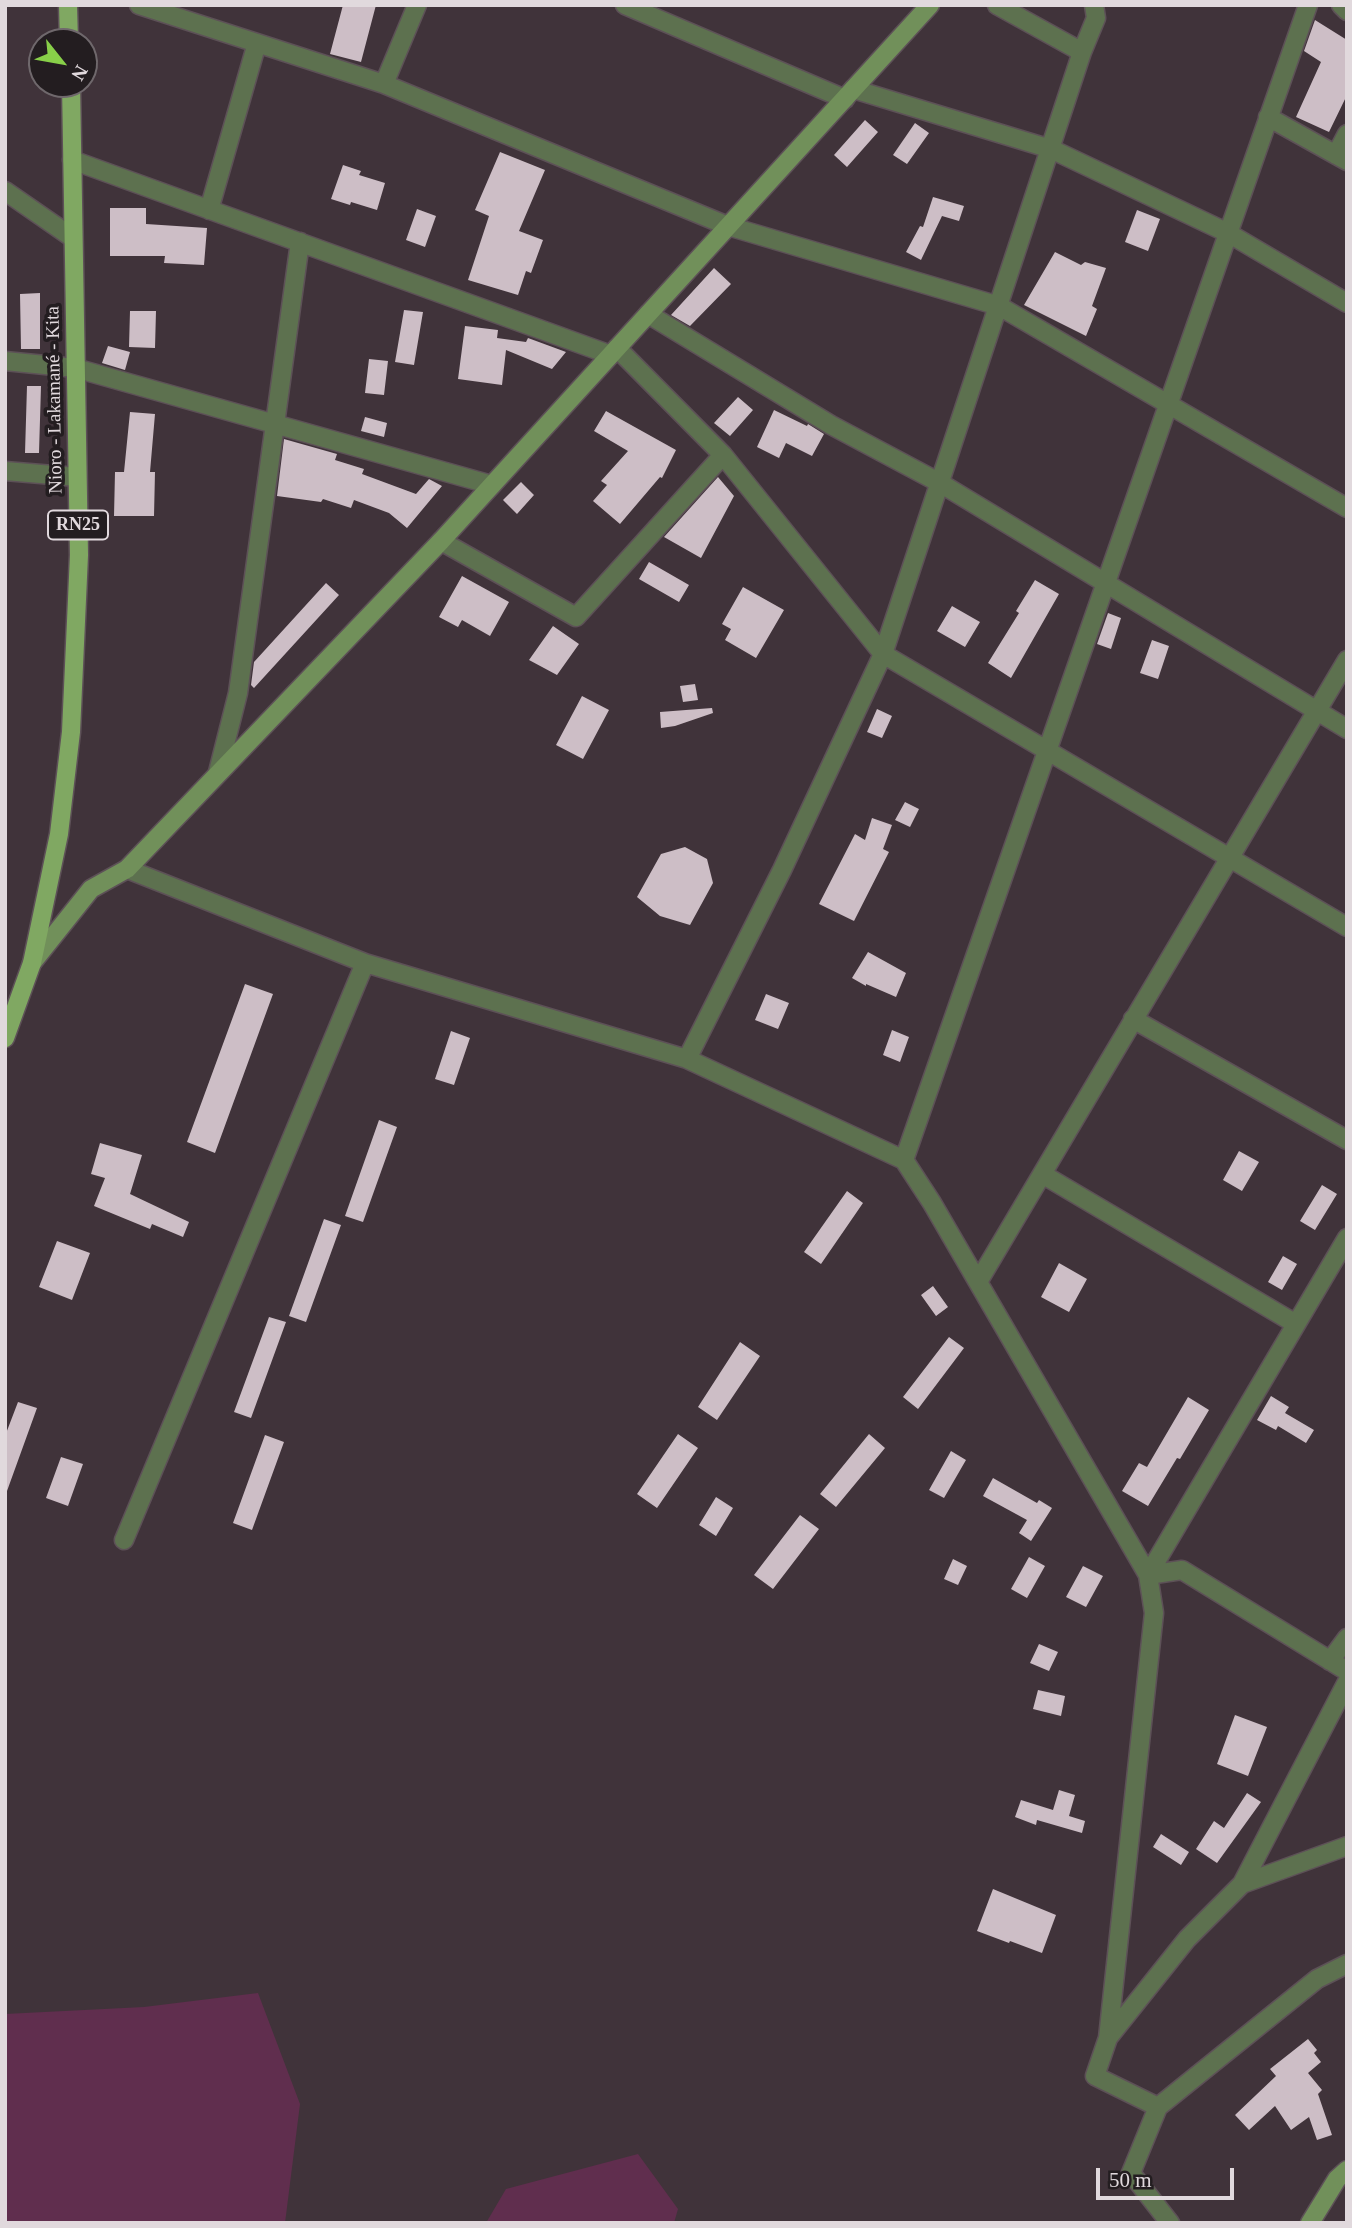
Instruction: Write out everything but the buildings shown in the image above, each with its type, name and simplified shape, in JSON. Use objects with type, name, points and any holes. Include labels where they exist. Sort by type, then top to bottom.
[{"type":"main road","points":[[68,5],[69,28]]},
{"type":"main road","points":[[32,963],[92,889],[127,869],[441,541],[930,5]]},
{"type":"main road","name":"Nioro - Lakamané - Kita","points":[[32,963],[59,834],[71,732],[79,555],[71,98]]},
{"type":"main road","name":"RN25","points":[[5,1038],[32,963]]},
{"type":"main road","points":[[1310,2223],[1337,2179],[1347,2170]]},
{"type":"street","points":[[139,5],[384,84],[728,226],[999,306],[1347,508]]},
{"type":"street","points":[[384,84],[417,5]]},
{"type":"street","points":[[625,5],[849,94],[1052,149],[1227,233],[1347,303]]},
{"type":"street","points":[[997,5],[1082,52]]},
{"type":"street","points":[[687,1059],[782,870],[883,654],[1082,52],[1096,18],[1094,5]]},
{"type":"street","points":[[904,1160],[1308,5]]},
{"type":"street","points":[[1341,5],[1347,11]]},
{"type":"street","points":[[209,209],[257,43]]},
{"type":"street","points":[[1268,117],[1341,158],[1347,134]]},
{"type":"street","points":[[72,160],[614,351],[723,455],[883,654],[1347,927]]},
{"type":"street","points":[[5,191],[73,238]]},
{"type":"street","points":[[218,772],[238,693],[300,242]]},
{"type":"street","points":[[648,314],[831,425],[940,483],[1347,729]]},
{"type":"street","points":[[5,361],[75,368],[492,485]]},
{"type":"street","points":[[441,541],[576,617],[723,455]]},
{"type":"street","points":[[5,471],[77,477]]},
{"type":"street","points":[[978,1282],[1347,660]]},
{"type":"street","points":[[127,869],[365,963],[687,1059],[904,1160],[932,1203],[1148,1575],[1154,1613],[1108,2038],[1095,2076],[1158,2108]]},
{"type":"street","points":[[124,1540],[365,963]]},
{"type":"street","points":[[1133,1019],[1347,1140]]},
{"type":"street","points":[[1042,1174],[1296,1324]]},
{"type":"street","points":[[1148,1575],[1347,1238]]},
{"type":"street","points":[[1148,1575],[1182,1570],[1347,1671]]},
{"type":"street","points":[[1330,1661],[1347,1639]]},
{"type":"street","points":[[1108,2038],[1187,1939],[1242,1884],[1347,1682]]},
{"type":"street","points":[[1242,1884],[1347,1846]]},
{"type":"street","points":[[1170,2223],[1131,2173],[1158,2108],[1317,1979],[1347,1964]]},
{"type":"shaded area","points":[[258,1993],[300,2104],[285,2223],[5,2223],[5,2014],[144,2007]]},
{"type":"shaded area","points":[[638,2154],[678,2209],[674,2223],[486,2223],[506,2189]]}]
